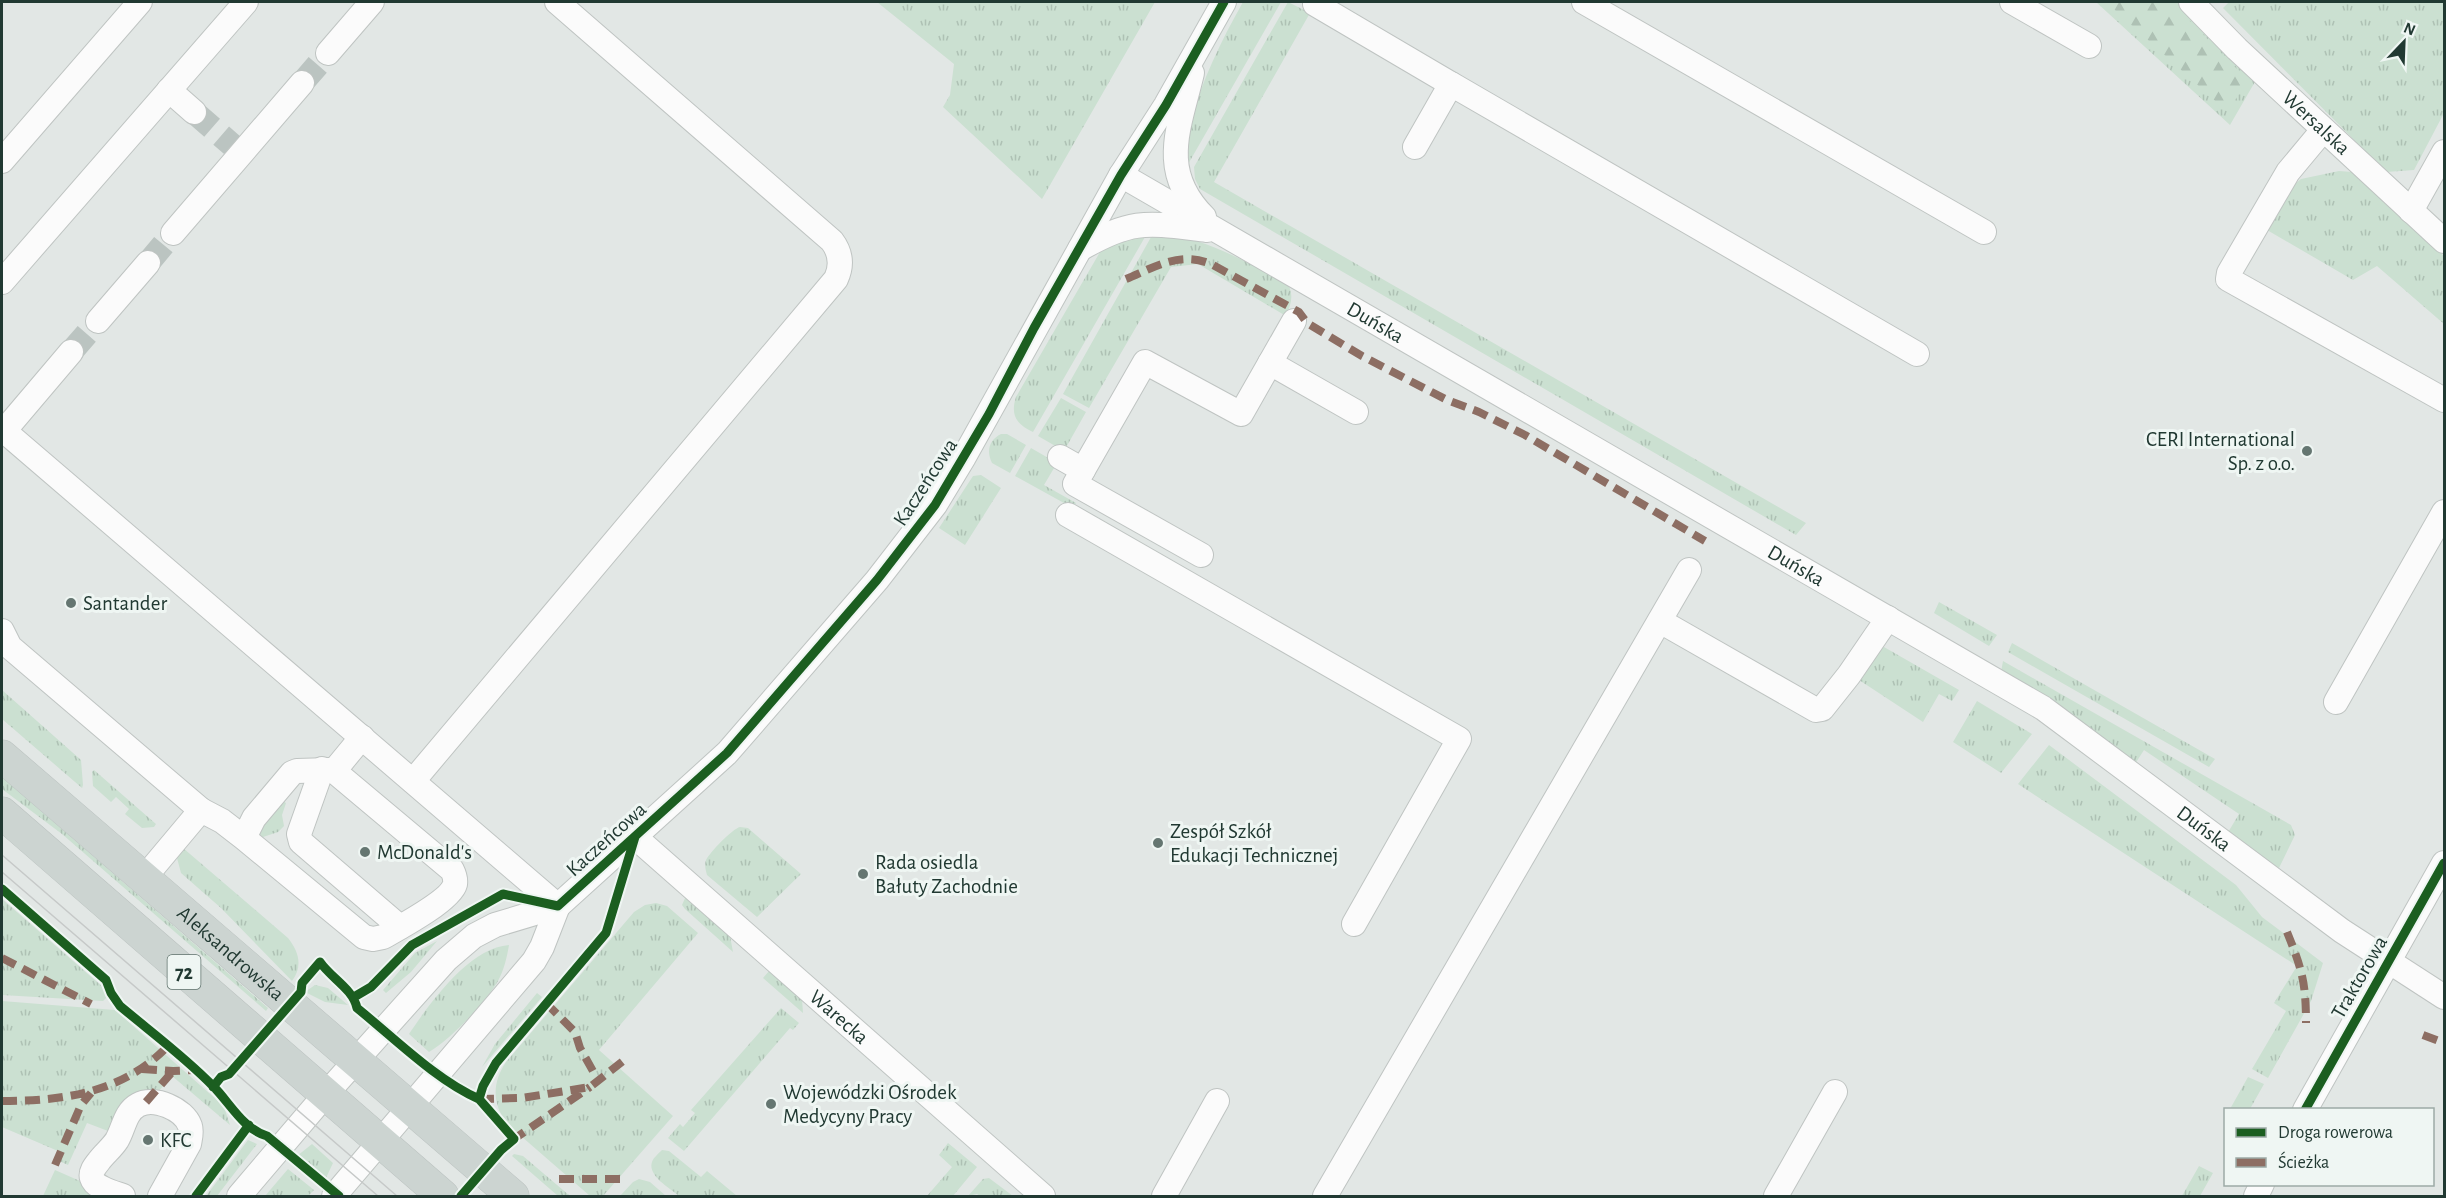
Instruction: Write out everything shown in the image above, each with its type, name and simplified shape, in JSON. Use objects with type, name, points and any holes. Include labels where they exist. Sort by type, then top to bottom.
[{"type":"main road","name":"Aleksandrowska","points":[[2,756],[513,1197]]},
{"type":"main road","name":"72","points":[[2,813],[443,1197]]},
{"type":"street","points":[[2,161],[140,2]]},
{"type":"street","points":[[2,282],[246,2]]},
{"type":"street","points":[[327,53],[372,2]]},
{"type":"street","points":[[413,781],[836,279],[839,271],[838,248],[832,241],[557,2]]},
{"type":"street","name":"Kaczeńcowa","points":[[240,1197],[325,1095],[446,960],[474,936],[495,925],[558,906],[727,753],[877,580],[935,505],[989,414],[1034,328],[1121,175],[1166,105],[1224,2]]},
{"type":"street","points":[[1584,2],[1984,232]]},
{"type":"street","points":[[2012,2],[2089,46]]},
{"type":"street","name":"Wersalska","points":[[2191,2],[2323,130],[2445,241]]},
{"type":"street","points":[[1315,4],[1917,354]]},
{"type":"street","points":[[1197,50],[1178,135],[1175,168],[1180,185],[1193,206],[1218,231]]},
{"type":"street","points":[[173,233],[237,149],[302,83]]},
{"type":"street","points":[[1415,147],[1451,84]]},
{"type":"street","points":[[169,90],[194,112]]},
{"type":"street","points":[[2323,130],[2288,172],[2229,273],[2228,279],[2445,400]]},
{"type":"street","points":[[2411,211],[2445,152]]},
{"type":"street","name":"Duńska","points":[[1121,175],[1888,618],[2060,720],[2342,931],[2445,997]]},
{"type":"street","points":[[1079,249],[1119,229],[1139,224],[1218,231]]},
{"type":"street","points":[[98,321],[148,262]]},
{"type":"street","points":[[1201,555],[1075,484],[1145,362],[1241,414],[1294,321]]},
{"type":"street","points":[[71,352],[3,430],[558,906]]},
{"type":"street","points":[[1270,363],[1356,412]]},
{"type":"street","points":[[1060,457],[1083,470]]},
{"type":"street","points":[[2336,702],[2445,512]]},
{"type":"street","points":[[1068,515],[1459,739],[1354,924]]},
{"type":"street","points":[[1325,1197],[1689,570]]},
{"type":"street","points":[[1660,621],[1816,710],[1822,709],[1850,675],[1888,618]]},
{"type":"street","points":[[2,631],[10,646],[201,810],[222,821],[244,838],[364,937],[373,939],[383,937],[451,891],[455,884],[452,870],[328,770],[292,773],[254,818],[244,838]]},
{"type":"street","points":[[362,737],[328,770],[299,834],[301,842],[400,927]]},
{"type":"street","points":[[144,878],[201,810]]},
{"type":"street","name":"Warecka","points":[[636,837],[1043,1197]]},
{"type":"street","name":"Traktorowa","points":[[2306,1108],[2445,863]]},
{"type":"street","name":"Kaczeńcowa","points":[[334,1197],[534,962],[558,906]]},
{"type":"street","points":[[1776,1197],[1834,1092]]},
{"type":"street","points":[[1164,1197],[1217,1101]]},
{"type":"street","points":[[123,1197],[96,1185],[92,1174],[96,1165],[117,1140],[131,1111],[146,1102],[156,1102],[185,1118],[190,1125],[191,1134],[189,1144],[160,1197]]},
{"type":"green space","points":[[877,2],[1155,2],[1042,199],[943,107],[950,95],[954,64]]},
{"type":"green space","points":[[1243,2],[1281,2],[1183,173],[1183,148],[1200,92]]},
{"type":"green space","points":[[1288,2],[1310,13],[1214,182],[1806,523],[1796,535],[1200,189],[1195,179],[1194,167]]},
{"type":"green space","points":[[2096,2],[2179,2],[2256,80],[2230,125]]},
{"type":"green space","points":[[2106,2],[2171,2],[2241,73],[2240,92],[2232,105],[2223,108]]},
{"type":"green space","points":[[2229,2],[2444,2],[2444,113],[2414,170],[2386,172],[2223,8]]},
{"type":"green space","points":[[2339,171],[2352,172],[2444,256],[2444,324],[2377,266],[2353,280],[2267,230],[2291,187],[2301,179]]},
{"type":"green space","points":[[1149,230],[1033,432],[1027,429],[1016,419],[1014,404],[1016,397],[1100,252],[1109,244]]},
{"type":"green space","points":[[1155,230],[1224,251],[1288,284],[1291,296],[1288,312],[1286,316],[1198,264],[1171,267],[1089,408],[1063,394]]},
{"type":"green space","points":[[1061,398],[1086,412],[1064,451],[1038,436]]},
{"type":"green space","points":[[1001,434],[1007,434],[1026,445],[1010,473],[992,463],[990,459],[991,443]]},
{"type":"green space","points":[[1031,448],[1057,463],[1044,485],[1076,503],[1073,508],[1015,476]]},
{"type":"green space","points":[[981,475],[1001,488],[965,545],[939,528],[973,476]]},
{"type":"green space","points":[[1939,602],[1997,635],[1989,646],[1934,613]]},
{"type":"green space","points":[[2012,643],[2215,759],[2209,767],[2008,652]]},
{"type":"green space","points":[[1884,647],[1959,690],[1952,701],[1939,694],[1923,722],[1856,678],[1877,650]]},
{"type":"green space","points":[[2003,661],[2291,825],[2295,835],[2279,868],[2227,834],[2239,814],[2144,750],[2135,764],[2001,672]]},
{"type":"green space","points":[[2,690],[81,760],[82,788],[2,719]]},
{"type":"green space","points":[[1977,701],[2032,734],[2001,773],[1953,742]]},
{"type":"green space","points":[[2049,745],[2236,885],[2262,917],[2323,963],[2311,1001],[2268,1078],[2252,1069],[2286,1011],[2274,1003],[2297,966],[2018,784]]},
{"type":"green space","points":[[94,770],[156,824],[154,827],[142,828],[125,814],[129,809],[116,797],[111,802],[93,786],[92,772]]},
{"type":"green space","points":[[2,777],[268,1008],[266,1011],[62,834],[2,789]]},
{"type":"green space","points":[[279,798],[286,803],[282,815],[284,826],[278,832],[257,839],[256,829]]},
{"type":"green space","points":[[740,827],[748,828],[801,874],[757,917],[707,875],[706,870],[706,860],[712,852],[727,836]]},
{"type":"green space","points":[[183,848],[288,938],[298,959],[298,970],[292,981],[221,908],[181,873],[177,858]]},
{"type":"green space","points":[[686,896],[730,936],[733,952],[685,909],[682,905]]},
{"type":"green space","points":[[2,899],[104,988],[109,995],[103,1001],[2,995]]},
{"type":"green space","points":[[656,903],[667,906],[698,933],[599,1050],[673,1116],[603,1196],[590,1196],[507,1124],[496,1101],[496,1085],[506,1062],[634,912],[645,905]]},
{"type":"green space","points":[[437,941],[411,972],[386,993],[383,990],[415,953]]},
{"type":"green space","points":[[509,945],[498,981],[485,1000],[447,1039],[429,1052],[409,1034],[439,993],[465,966],[494,948]]},
{"type":"green space","points":[[769,971],[802,999],[803,1013],[763,978]]},
{"type":"green space","points":[[315,985],[328,988],[348,1005],[325,1002],[305,992]]},
{"type":"green space","points":[[537,993],[542,997],[482,1067],[495,1044]]},
{"type":"green space","points":[[2,1001],[115,1010],[217,1100],[225,1110],[230,1125],[172,1076],[158,1092],[108,1131],[87,1123],[68,1165],[55,1159],[58,1151],[2,1127]]},
{"type":"green space","points":[[781,1008],[799,1023],[793,1030],[790,1028],[684,1151],[668,1138],[680,1124],[683,1127],[695,1113],[691,1110]]},
{"type":"green space","points":[[2248,1077],[2264,1084],[2251,1108],[2231,1108]]},
{"type":"green space","points":[[248,1140],[257,1144],[217,1196],[206,1196]]},
{"type":"green space","points":[[948,1143],[977,1167],[953,1196],[927,1196],[952,1167],[939,1155]]},
{"type":"green space","points":[[312,1144],[333,1163],[325,1180],[297,1156]]},
{"type":"green space","points":[[662,1150],[669,1151],[701,1177],[707,1171],[737,1196],[679,1196],[656,1177],[651,1167],[653,1160]]},
{"type":"green space","points":[[514,1154],[523,1156],[570,1196],[558,1196],[512,1156]]},
{"type":"green space","points":[[2199,1166],[2213,1173],[2200,1196],[2182,1196]]},
{"type":"green space","points":[[288,1169],[314,1190],[308,1196],[265,1196]]},
{"type":"green space","points":[[55,1170],[114,1196],[43,1196]]},
{"type":"green space","points":[[989,1178],[1013,1196],[980,1196],[977,1194],[968,1196],[983,1179]]},
{"type":"green space","points":[[639,1179],[650,1182],[666,1196],[620,1196]]},
{"type":"tunnel","points":[[302,83],[328,53]]},
{"type":"tunnel","points":[[194,112],[232,145]]},
{"type":"tunnel","points":[[148,263],[173,233]]},
{"type":"tunnel","points":[[71,352],[98,321]]},
{"type":"tram line","points":[[2,855],[397,1196]]},
{"type":"tram line","points":[[2,872],[378,1196]]},
{"type":"marked path","points":[[1126,279],[1167,262],[1178,260],[1199,260],[1211,264],[1299,312],[1307,323],[1362,356],[1447,400],[1479,412],[1525,435],[1705,541]]},
{"type":"marked path","points":[[2287,932],[2302,976],[2306,1023]]},
{"type":"marked path","points":[[2,958],[91,1004]]},
{"type":"marked path","points":[[546,1003],[575,1032],[580,1048],[598,1080]]},
{"type":"marked path","points":[[2423,1035],[2444,1043]]},
{"type":"marked path","points":[[2,1101],[47,1099],[90,1091],[131,1075],[167,1047]]},
{"type":"marked path","points":[[479,1099],[522,1098],[590,1087],[628,1057]]},
{"type":"marked path","points":[[142,1069],[194,1070]]},
{"type":"marked path","points":[[146,1102],[173,1071]]},
{"type":"marked path","points":[[512,1137],[514,1139],[590,1087]]},
{"type":"marked path","points":[[55,1165],[81,1105],[91,1093]]},
{"type":"marked path","points":[[559,1179],[627,1179]]},
{"type":"cycle path","points":[[354,997],[371,987],[412,945],[503,894],[558,906],[727,753],[877,580],[935,505],[989,414],[1034,328],[1121,175],[1166,105],[1224,2]]},
{"type":"cycle path","points":[[461,1196],[501,1150],[514,1139],[479,1099],[483,1086],[496,1063],[606,933],[635,837]]},
{"type":"cycle path","points":[[2306,1108],[2444,863]]},
{"type":"cycle path","points":[[2,889],[106,980],[120,1006],[202,1075],[244,1122],[258,1133],[267,1136],[339,1196]]},
{"type":"cycle path","points":[[213,1087],[221,1077],[229,1074],[301,992],[302,983],[320,962],[351,995],[357,1008],[431,1070],[479,1099]]},
{"type":"cycle path","points":[[196,1196],[249,1125]]},
{"type":"place","name":"CERI International Sp. z o.o.","points":[[2307,451]]},
{"type":"place","name":"Santander","points":[[71,603]]},
{"type":"place","name":"Zespół Szkół Edukacji Technicznej","points":[[1158,843]]},
{"type":"place","name":"McDonald's","points":[[365,852]]},
{"type":"place","name":"Rada osiedla Bałuty Zachodnie","points":[[863,874]]},
{"type":"place","name":"Wojewódzki Ośrodek Medycyny Pracy","points":[[771,1104]]},
{"type":"place","name":"KFC","points":[[148,1140]]}]
